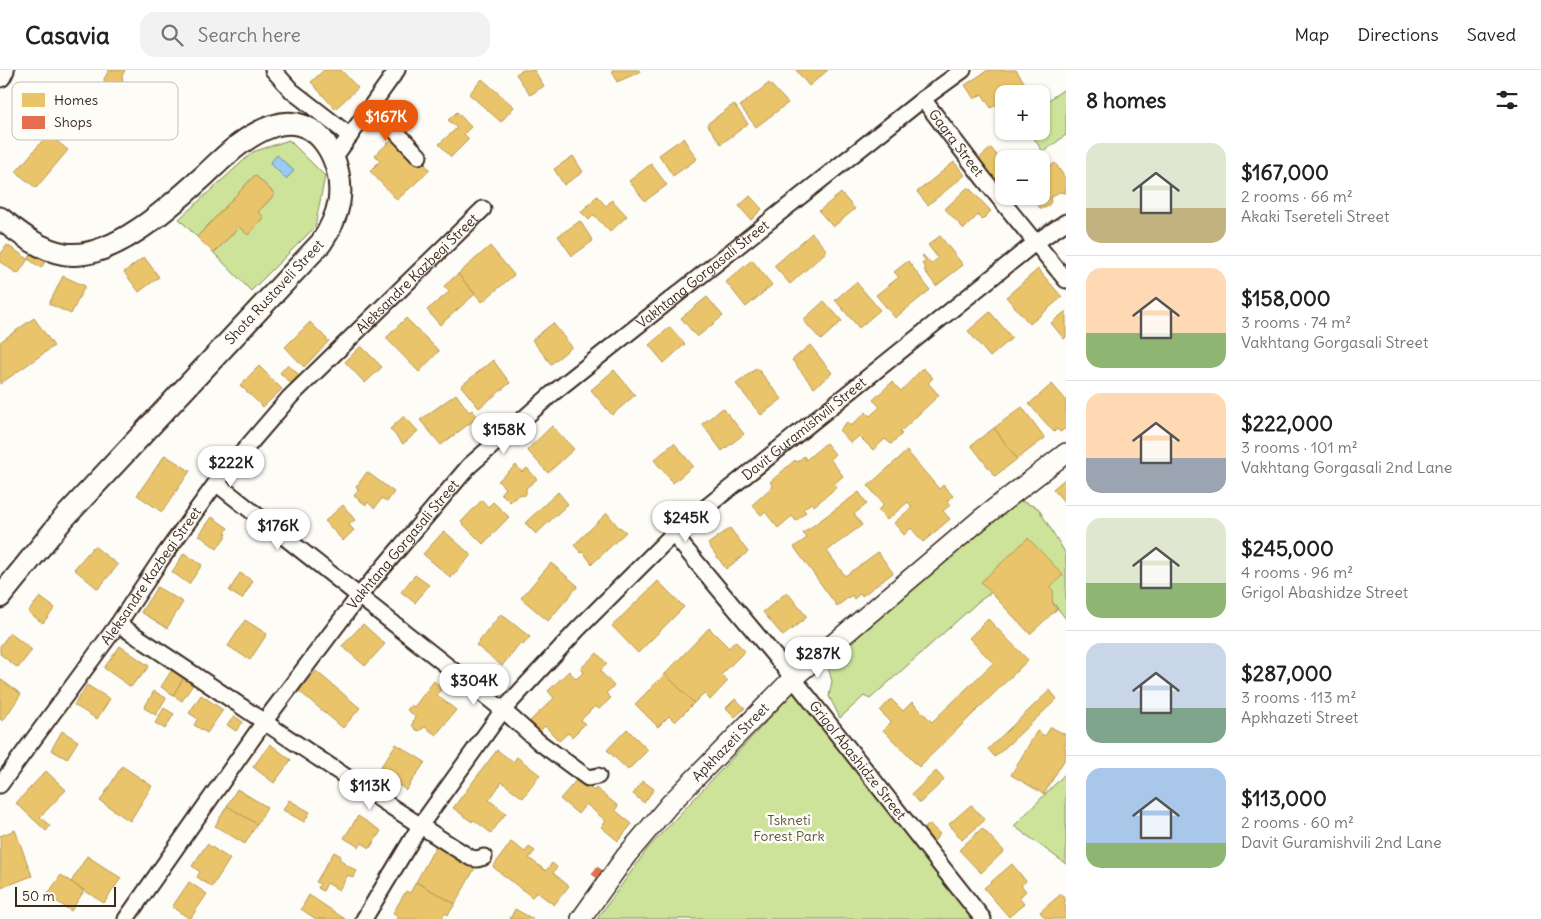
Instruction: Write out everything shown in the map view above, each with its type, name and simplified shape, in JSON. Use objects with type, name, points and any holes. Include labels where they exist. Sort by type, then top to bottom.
[{"type":"main road","points":[[0,76],[3,70]]},
{"type":"main road","name":"Shota Rustaveli Street","points":[[0,218],[19,233],[44,248],[65,254],[83,254],[108,246],[134,233],[162,212],[230,150],[254,134],[273,126],[294,124],[309,128],[321,138],[334,158],[339,175],[339,201],[333,224],[321,243],[64,518],[0,597]]},
{"type":"street","points":[[273,70],[292,91],[350,136]]},
{"type":"street","points":[[334,158],[397,70]]},
{"type":"street","name":"Vakhtang Gorgasali Street","points":[[126,919],[264,722],[359,596],[469,466],[554,393],[923,99],[963,70]]},
{"type":"street","name":"Gagra Street","points":[[923,99],[983,178],[1066,280]]},
{"type":"street","points":[[369,109],[382,117],[419,156]]},
{"type":"street","name":"Aleksandre Kazbegi Street","points":[[0,786],[118,624],[216,483],[290,396],[483,209]]},
{"type":"street","name":"Davit Guramishvili Street","points":[[364,919],[420,826],[503,710],[578,629],[673,534],[1036,242],[1066,222]]},
{"type":"street","name":"Apkhazeti Street","points":[[581,919],[626,856],[669,805],[793,678],[982,518],[1066,453]]},
{"type":"street","points":[[216,483],[503,710],[539,742],[588,778],[598,776]]},
{"type":"street","name":"Grigol Abashidze Street","points":[[673,534],[793,678],[983,919]]},
{"type":"street","points":[[118,624],[470,858],[484,857]]},
{"type":"green space","points":[[1066,88],[1066,135],[1046,150],[1042,150],[1035,140],[1050,140],[1050,99]]},
{"type":"green space","points":[[289,140],[325,176],[315,227],[251,291],[214,253],[239,227],[248,234],[264,218],[258,212],[275,194],[255,175],[197,237],[179,219],[253,152]]},
{"type":"green space","points":[[1016,499],[1038,508],[1066,554],[1066,619],[1048,596],[1004,583],[978,602],[870,699],[864,696],[840,718],[829,696],[832,681],[826,661]]},
{"type":"green space","name":"Tskneti Forest Park","points":[[793,693],[816,718],[972,919],[597,919],[649,847]]},
{"type":"green space","points":[[1066,773],[1066,864],[1014,826]]},
{"type":"water","points":[[277,155],[294,171],[286,179],[270,163]]},
{"type":"building: Homes","points":[[109,70],[125,70],[122,76],[123,82],[104,82]]},
{"type":"building: Homes","points":[[324,70],[341,70],[358,88],[335,109],[311,82]]},
{"type":"building: Homes","points":[[523,70],[534,70],[544,86],[530,95],[516,74]]},
{"type":"building: Homes","points":[[612,70],[639,70],[640,72],[617,82]]},
{"type":"building: Homes","points":[[796,70],[828,70],[809,86]]},
{"type":"building: Homes","points":[[988,70],[1016,70],[1026,85],[995,85],[995,106],[991,108],[982,94],[974,99],[965,85]]},
{"type":"building: Homes","points":[[482,79],[514,107],[501,122],[469,94]]},
{"type":"building: Homes","points":[[769,83],[788,103],[756,127],[740,106]]},
{"type":"building: Homes","points":[[734,104],[748,124],[721,144],[707,124]]},
{"type":"building: Homes","points":[[457,112],[471,127],[464,134],[469,139],[451,157],[439,144],[457,128],[448,120]]},
{"type":"building: Homes","points":[[398,134],[430,170],[397,200],[370,171],[380,161],[375,155]]},
{"type":"building: Homes","points":[[683,138],[697,159],[673,176],[659,155]]},
{"type":"building: Homes","points":[[43,140],[56,140],[68,150],[36,188],[16,172]]},
{"type":"building: Homes","points":[[991,148],[995,153],[995,185],[976,161]]},
{"type":"building: Homes","points":[[573,156],[583,172],[564,185],[554,169]]},
{"type":"building: Homes","points":[[954,162],[965,175],[928,205],[917,192]]},
{"type":"building: Homes","points":[[1055,163],[1066,179],[1066,193],[1059,192],[1050,198],[1050,166]]},
{"type":"building: Homes","points":[[651,164],[667,185],[645,201],[629,181]]},
{"type":"building: Homes","points":[[255,175],[275,194],[258,212],[264,217],[248,235],[239,227],[214,253],[197,237]]},
{"type":"building: Homes","points":[[968,187],[991,211],[982,220],[978,215],[964,229],[945,209]]},
{"type":"building: Homes","points":[[841,193],[855,209],[833,227],[819,211]]},
{"type":"building: Homes","points":[[597,196],[606,206],[612,200],[627,216],[610,232],[594,215],[589,220],[581,212]]},
{"type":"building: Homes","points":[[750,196],[762,209],[751,220],[739,206]]},
{"type":"building: Homes","points":[[1038,205],[1049,205],[1045,208],[1040,208]]},
{"type":"building: Homes","points":[[580,221],[593,241],[572,256],[558,236]]},
{"type":"building: Homes","points":[[812,233],[827,251],[790,284],[774,266]]},
{"type":"building: Homes","points":[[940,236],[963,265],[936,286],[924,270],[926,269],[922,264],[926,261],[922,256],[931,264],[938,258],[928,245]]},
{"type":"building: Homes","points":[[7,245],[28,259],[18,274],[0,262],[0,255]]},
{"type":"building: Homes","points":[[37,246],[50,254],[41,268],[28,259]]},
{"type":"building: Homes","points":[[490,246],[514,275],[482,302],[458,274]]},
{"type":"building: Homes","points":[[144,257],[159,277],[139,292],[124,272]]},
{"type":"building: Homes","points":[[752,260],[772,285],[746,307],[726,282]]},
{"type":"building: Homes","points":[[908,261],[930,290],[895,318],[876,295],[899,277],[894,272]]},
{"type":"building: Homes","points":[[1038,269],[1062,297],[1030,324],[1006,297]]},
{"type":"building: Homes","points":[[458,274],[475,294],[440,325],[427,310],[449,292],[444,286]]},
{"type":"building: Homes","points":[[63,276],[85,286],[71,314],[49,304]]},
{"type":"building: Homes","points":[[856,282],[880,310],[859,328],[835,300]]},
{"type":"building: Homes","points":[[707,297],[723,316],[697,337],[681,318]]},
{"type":"building: Homes","points":[[824,301],[842,321],[821,340],[803,320]]},
{"type":"building: Homes","points":[[1066,311],[1066,337],[1064,339],[1051,323]]},
{"type":"building: Homes","points":[[990,312],[1012,338],[990,357],[968,331]]},
{"type":"building: Homes","points":[[34,318],[54,346],[0,384],[0,342]]},
{"type":"building: Homes","points":[[406,318],[439,351],[419,372],[386,338]]},
{"type":"building: Homes","points":[[310,322],[329,341],[304,367],[285,347]]},
{"type":"building: Homes","points":[[553,323],[572,347],[551,364],[532,340]]},
{"type":"building: Homes","points":[[670,327],[685,344],[664,363],[649,345]]},
{"type":"building: Homes","points":[[810,345],[832,373],[814,388],[792,360]]},
{"type":"building: Homes","points":[[361,346],[382,367],[365,383],[345,362]]},
{"type":"building: Homes","points":[[493,360],[510,383],[479,408],[461,386]]},
{"type":"building: Homes","points":[[288,364],[301,377],[293,385],[280,373]]},
{"type":"building: Homes","points":[[259,366],[282,389],[263,407],[240,385]]},
{"type":"building: Homes","points":[[757,368],[782,399],[761,415],[736,384]]},
{"type":"building: Homes","points":[[923,368],[933,378],[928,383],[939,395],[900,432],[902,434],[891,444],[885,439],[873,450],[859,436],[851,443],[839,430],[847,422],[851,426],[866,412],[870,416],[880,407],[873,400],[892,382],[901,391]]},
{"type":"building: Homes","points":[[614,370],[635,395],[612,415],[591,390]]},
{"type":"building: Homes","points":[[1052,384],[1066,400],[1066,428],[1060,432],[1057,429],[1054,432],[1029,404]]},
{"type":"building: Homes","points":[[456,394],[469,412],[472,410],[478,417],[441,445],[420,420]]},
{"type":"building: Homes","points":[[1022,407],[1045,438],[1017,459],[994,428]]},
{"type":"building: Homes","points":[[723,408],[744,434],[722,451],[702,424]]},
{"type":"building: Homes","points":[[404,416],[418,431],[403,444],[390,429]]},
{"type":"building: Homes","points":[[552,426],[574,449],[548,473],[527,450]]},
{"type":"building: Homes","points":[[994,428],[1017,459],[995,476],[971,445]]},
{"type":"building: Homes","points":[[674,443],[693,466],[673,483],[654,460]]},
{"type":"building: Homes","points":[[826,443],[835,454],[830,459],[843,476],[834,484],[837,487],[814,506],[811,503],[803,509],[806,512],[796,521],[792,516],[778,528],[765,512],[761,515],[752,505],[773,486],[770,482],[795,460],[797,462],[804,456],[806,460]]},
{"type":"building: Homes","points":[[907,451],[939,489],[943,485],[953,496],[947,501],[950,505],[943,511],[950,519],[923,542],[911,528],[904,535],[894,523],[912,507],[908,502],[887,520],[878,510],[884,505],[868,486]]},
{"type":"building: Homes","points":[[165,455],[190,471],[162,512],[137,495]]},
{"type":"building: Homes","points":[[516,465],[522,472],[527,468],[537,479],[526,488],[524,496],[520,494],[510,502],[501,493],[505,488],[498,481]]},
{"type":"building: Homes","points":[[367,472],[394,492],[387,502],[382,498],[375,508],[367,502],[366,505],[354,496],[359,489],[356,487]]},
{"type":"building: Homes","points":[[1066,478],[1066,504],[1053,489]]},
{"type":"building: Homes","points":[[558,492],[568,504],[536,534],[525,523]]},
{"type":"building: Homes","points":[[859,492],[867,504],[854,514],[862,525],[827,551],[845,576],[878,552],[893,573],[862,596],[861,593],[854,599],[852,595],[837,606],[794,547],[807,538],[803,533]]},
{"type":"building: Homes","points":[[482,500],[488,507],[493,502],[509,517],[483,544],[461,522]]},
{"type":"building: Homes","points":[[343,505],[355,520],[349,525],[354,530],[343,541],[325,521]]},
{"type":"building: Homes","points":[[607,513],[619,528],[626,532],[592,564],[583,552],[581,553],[574,545]]},
{"type":"building: Homes","points":[[212,517],[228,528],[225,533],[227,534],[217,549],[199,535]]},
{"type":"building: Homes","points":[[730,528],[748,552],[726,569],[708,544]]},
{"type":"building: Homes","points":[[444,531],[471,555],[451,578],[423,554]]},
{"type":"building: Homes","points":[[1028,538],[1063,575],[1050,587],[1054,592],[1052,597],[1053,604],[1057,609],[1030,634],[981,582]]},
{"type":"building: Homes","points":[[94,546],[118,565],[98,589],[74,569]]},
{"type":"building: Homes","points":[[184,553],[202,565],[189,584],[172,572]]},
{"type":"building: Homes","points":[[551,563],[578,586],[548,621],[521,598]]},
{"type":"building: Homes","points":[[240,573],[253,581],[242,599],[229,591]]},
{"type":"building: Homes","points":[[415,575],[429,585],[415,603],[401,592]]},
{"type":"building: Homes","points":[[658,581],[684,607],[638,653],[612,626]]},
{"type":"building: Homes","points":[[157,587],[183,602],[167,628],[141,612]]},
{"type":"building: Homes","points":[[787,592],[807,617],[783,636],[763,612]]},
{"type":"building: Homes","points":[[40,597],[55,608],[43,623],[28,612]]},
{"type":"building: Homes","points":[[501,614],[530,637],[523,645],[520,643],[502,666],[476,645]]},
{"type":"building: Homes","points":[[988,619],[1028,660],[919,767],[883,730],[891,722],[880,711],[891,699],[903,711],[912,702],[932,722],[993,663],[969,638]]},
{"type":"building: Homes","points":[[245,620],[267,634],[250,660],[228,646]]},
{"type":"building: Homes","points":[[363,624],[385,644],[365,666],[342,646]]},
{"type":"building: Homes","points":[[709,628],[729,648],[735,641],[745,651],[721,675],[728,681],[710,700],[704,693],[694,703],[665,674]]},
{"type":"building: Homes","points":[[10,633],[32,650],[18,668],[0,654],[0,646]]},
{"type":"building: Homes","points":[[120,646],[149,666],[131,687],[104,668]]},
{"type":"building: Homes","points":[[597,653],[607,664],[600,671],[614,686],[606,693],[611,698],[599,709],[595,706],[581,720],[585,724],[572,737],[568,733],[559,741],[545,726],[540,731],[530,721],[554,698],[548,691],[569,671],[576,679],[584,672],[580,669]]},
{"type":"building: Homes","points":[[173,668],[185,676],[173,695],[161,687]]},
{"type":"building: Homes","points":[[316,671],[360,708],[343,728],[299,691]]},
{"type":"building: Homes","points":[[665,674],[694,703],[675,722],[669,716],[658,727],[635,704]]},
{"type":"building: Homes","points":[[185,676],[194,683],[182,701],[173,695]]},
{"type":"building: Homes","points":[[0,679],[21,694],[3,721],[0,719]]},
{"type":"building: Homes","points":[[434,681],[442,688],[437,695],[456,710],[436,735],[425,727],[419,731],[415,729],[412,725],[415,716],[407,710],[411,705],[414,707]]},
{"type":"building: Homes","points":[[87,685],[110,699],[97,719],[74,705]]},
{"type":"building: Homes","points":[[1050,690],[1057,699],[995,757],[988,749]]},
{"type":"building: Homes","points":[[154,691],[166,698],[156,715],[144,708]]},
{"type":"building: Homes","points":[[201,695],[223,710],[207,733],[194,725],[198,719],[189,713]]},
{"type":"building: Homes","points":[[735,699],[745,708],[735,717],[726,708]]},
{"type":"building: Homes","points":[[164,708],[174,714],[165,729],[155,723]]},
{"type":"building: Homes","points":[[234,716],[243,722],[236,731],[227,725]]},
{"type":"building: Homes","points":[[1051,727],[1066,735],[1064,747],[1066,748],[1066,757],[1044,794],[1011,775],[1037,731],[1045,736]]},
{"type":"building: Homes","points":[[627,729],[648,750],[628,770],[607,750]]},
{"type":"building: Homes","points":[[62,731],[78,741],[67,759],[51,750]]},
{"type":"building: Homes","points":[[270,744],[291,760],[274,783],[253,767]]},
{"type":"building: Homes","points":[[396,744],[425,762],[406,790],[378,771]]},
{"type":"building: Homes","points":[[497,750],[513,762],[517,757],[540,775],[523,798],[502,782],[489,800],[506,813],[491,833],[474,820],[472,822],[453,808]]},
{"type":"building: Homes","points":[[122,766],[152,786],[130,821],[100,801]]},
{"type":"building: Homes","points":[[46,771],[66,790],[40,817],[50,826],[46,831],[16,803]]},
{"type":"building: Homes","points":[[936,771],[944,780],[920,803],[912,794]]},
{"type":"building: Homes","points":[[578,778],[594,791],[596,788],[618,806],[615,810],[632,824],[618,841],[601,827],[606,821],[586,804],[578,814],[560,799]]},
{"type":"building: Homes","points":[[643,781],[654,789],[644,803],[633,794]]},
{"type":"building: Homes","points":[[237,789],[267,807],[257,824],[227,806]]},
{"type":"building: Homes","points":[[289,800],[310,812],[304,822],[283,810]]},
{"type":"building: Homes","points":[[971,805],[985,820],[962,840],[949,824]]},
{"type":"building: Homes","points":[[227,806],[257,824],[245,844],[215,826]]},
{"type":"building: Homes","points":[[358,816],[381,831],[370,848],[362,843],[359,847],[344,838]]},
{"type":"building: Homes","points":[[929,824],[940,834],[930,846],[918,836]]},
{"type":"building: Homes","points":[[982,828],[1004,851],[981,873],[959,850]]},
{"type":"building: Homes","points":[[15,830],[32,876],[1,888],[0,836]]},
{"type":"building: Homes","points":[[511,842],[525,852],[529,847],[535,851],[529,858],[546,871],[552,863],[557,867],[553,873],[569,886],[554,905],[537,892],[532,897],[493,867]]},
{"type":"building: Homes","points":[[207,844],[230,859],[212,887],[197,877],[200,872],[192,866]]},
{"type":"building: Homes","points":[[437,844],[476,866],[455,904],[416,882]]},
{"type":"building: Homes","points":[[334,852],[341,856],[339,859],[343,863],[357,871],[353,878],[348,875],[339,890],[327,883],[323,891],[318,888],[320,884],[316,882]]},
{"type":"building: Homes","points":[[87,856],[121,878],[104,903],[71,882]]},
{"type":"building: Homes","points":[[1012,864],[1026,881],[1021,885],[1026,891],[1019,898],[1024,904],[1009,917],[984,888]]},
{"type":"building: Homes","points":[[61,875],[84,891],[71,911],[47,895]]},
{"type":"building: Homes","points":[[189,882],[207,894],[190,919],[172,907]]},
{"type":"building: Homes","points":[[416,882],[455,904],[448,915],[445,913],[442,919],[396,919],[398,915],[393,913],[406,891],[410,893]]},
{"type":"building: Homes","points":[[1061,894],[1066,900],[1064,903],[1066,905],[1066,919],[1046,919],[1040,912]]},
{"type":"building: Homes","points":[[309,895],[345,919],[316,919],[301,909]]},
{"type":"building: Homes","points":[[515,909],[533,919],[510,919]]},
{"type":"building: Shops","points":[[597,867],[604,872],[599,879],[592,874]]}]
